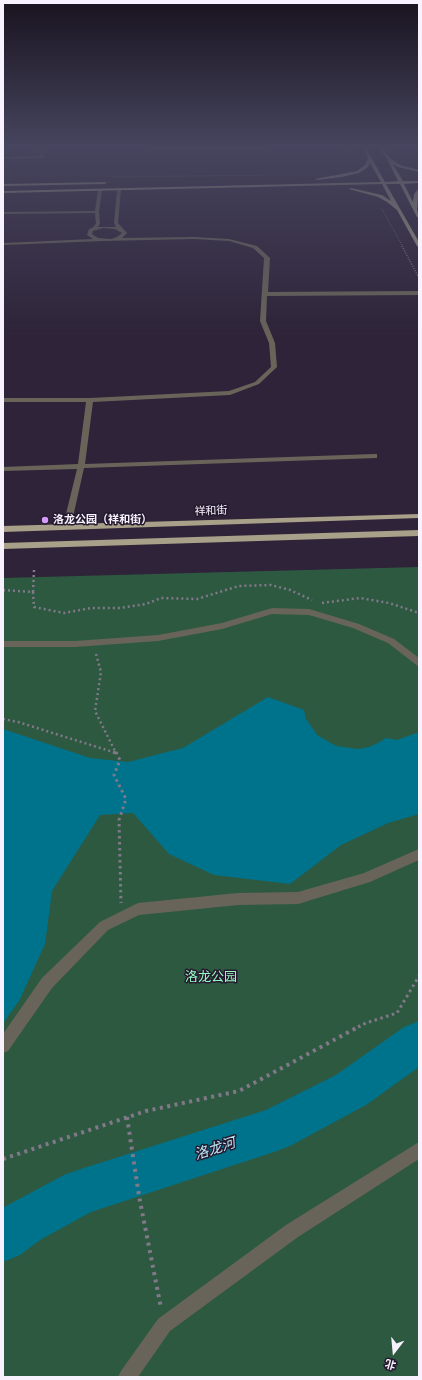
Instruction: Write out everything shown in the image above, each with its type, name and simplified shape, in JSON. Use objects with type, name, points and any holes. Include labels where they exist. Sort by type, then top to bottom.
[{"type":"main road","points":[[400,212],[419,246]]},
{"type":"main road","name":"祥和街","points":[[3,529],[419,516]]},
{"type":"main road","points":[[3,546],[419,533]]},
{"type":"street","points":[[3,213],[59,212]]},
{"type":"street","points":[[76,241],[89,235],[89,232],[98,224],[97,212]]},
{"type":"street","points":[[117,212],[116,223],[120,229],[124,231],[124,235],[135,240]]},
{"type":"street","points":[[94,229],[107,227],[120,229]]},
{"type":"street","points":[[89,235],[93,238],[101,240]]},
{"type":"street","points":[[111,240],[124,235]]},
{"type":"street","points":[[3,244],[194,238],[229,240],[255,247],[267,258],[263,321],[272,343],[274,367],[257,383],[230,393],[90,400],[3,400]]},
{"type":"street","points":[[264,294],[419,293]]},
{"type":"street","points":[[67,526],[81,467],[90,400]]},
{"type":"street","points":[[3,469],[374,456]]},
{"type":"street","points":[[3,644],[93,643],[158,638],[222,626],[272,611],[309,612],[356,626],[391,641],[419,663]]},
{"type":"street","points":[[3,1046],[47,983],[104,926],[138,909],[238,899],[298,898],[366,878],[419,854]]},
{"type":"street","points":[[127,1377],[164,1325],[292,1231],[419,1150]]},
{"type":"path","points":[[383,212],[419,278]]},
{"type":"path","points":[[34,570],[34,607],[64,613],[92,608],[119,608],[146,604],[161,598],[197,599],[239,586],[271,585],[290,590],[314,601]]},
{"type":"path","points":[[3,590],[33,592]]},
{"type":"path","points":[[320,604],[360,598],[389,603],[419,613]]},
{"type":"path","points":[[93,643],[101,672],[95,711],[120,760],[114,775],[126,799],[119,820],[121,917]]},
{"type":"path","points":[[3,719],[18,722],[117,753]]},
{"type":"path","points":[[3,1159],[146,1111],[239,1091],[366,1023],[397,1013],[419,976]]},
{"type":"path","points":[[127,1118],[139,1196],[164,1325]]},
{"type":"green space","name":"洛龙公园","points":[[419,567],[419,1377],[3,1377],[3,578]]},
{"type":"water","points":[[268,697],[304,710],[306,719],[317,735],[336,746],[358,749],[369,747],[386,738],[397,740],[419,732],[419,814],[388,823],[341,845],[290,884],[214,875],[169,854],[133,813],[100,815],[52,891],[45,944],[19,1001],[3,1023],[3,729],[90,758],[128,762],[183,748]]},
{"type":"waterway","name":"洛龙河","points":[[3,1238],[23,1223],[81,1192],[274,1130],[351,1090],[419,1042]]},
{"type":"place","name":"洛龙公园（祥和街）","points":[[45,520]]}]
